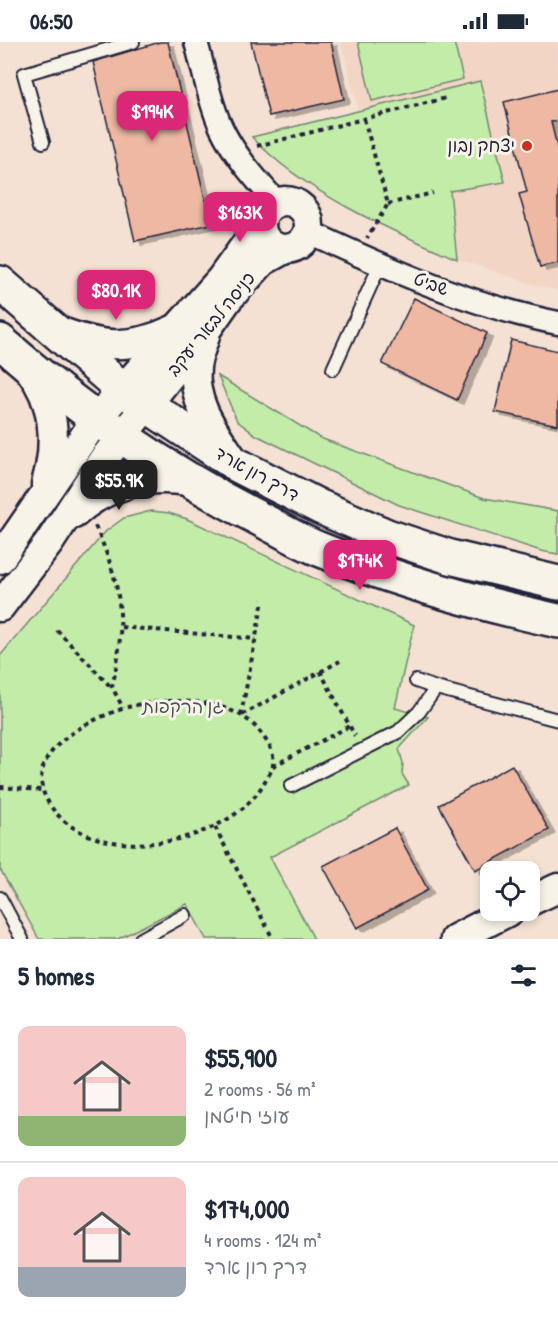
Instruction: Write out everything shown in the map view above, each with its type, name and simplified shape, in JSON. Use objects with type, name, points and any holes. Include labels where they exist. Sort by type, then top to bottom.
[{"type":"main road","name":"דרך רון ארד","points":[[0,283],[133,397],[237,465],[320,507],[387,536],[450,557],[558,584]]},
{"type":"main road","name":"דרך רון ארד","points":[[11,350],[109,427],[157,460],[240,508],[317,548],[406,581],[504,609],[558,621]]},
{"type":"street","points":[[196,42],[221,127],[268,214],[261,232],[269,244],[283,250],[290,249],[301,244],[309,232],[308,216],[291,201],[268,214],[221,279],[194,328],[197,396],[210,425],[237,465]]},
{"type":"street","name":"שביט","points":[[309,232],[380,265],[484,303],[558,323]]},
{"type":"street","name":"כניסה לבאר יעקב","points":[[109,427],[194,328],[228,299],[263,261],[283,250]]},
{"type":"street","points":[[52,328],[80,339],[122,346],[194,328]]},
{"type":"street","points":[[11,350],[46,394],[53,431],[50,470],[45,489],[36,508]]},
{"type":"street","points":[[0,559],[36,508],[109,427]]},
{"type":"street","points":[[0,607],[49,543],[103,460],[109,427]]},
{"type":"street","points":[[49,543],[85,504],[99,494],[127,483],[174,478],[193,482]]},
{"type":"street","points":[[540,896],[558,888]]},
{"type":"street","points":[[455,939],[490,921]]},
{"type":"lane","points":[[43,142],[24,74],[133,42]]},
{"type":"lane","points":[[333,369],[380,265]]},
{"type":"lane","points":[[416,681],[558,720]]},
{"type":"lane","points":[[291,786],[399,732],[419,712],[436,688]]},
{"type":"lane","points":[[0,898],[22,939]]},
{"type":"lane","points":[[141,939],[185,915]]},
{"type":"path","points":[[236,152],[446,98]]},
{"type":"path","points":[[364,119],[388,204]]},
{"type":"path","points":[[357,254],[388,204],[433,193]]},
{"type":"path","points":[[85,504],[109,556],[119,592],[120,649],[112,687]]},
{"type":"path","points":[[241,716],[263,600]]},
{"type":"path","points":[[121,627],[256,639]]},
{"type":"path","points":[[57,630],[112,687],[123,708]]},
{"type":"path","points":[[241,716],[340,661]]},
{"type":"path","points":[[320,671],[362,750]]},
{"type":"path","points":[[181,701],[222,706],[241,716],[253,724],[267,741],[273,765],[254,797],[240,811],[215,827],[186,837],[155,843],[125,843],[96,838],[72,828],[53,812],[41,790],[43,767],[60,742],[89,723],[123,708],[155,702],[181,701]]},
{"type":"path","points":[[273,765],[350,726]]},
{"type":"path","points":[[0,787],[41,790]]},
{"type":"path","points":[[215,827],[273,939]]},
{"type":"shaded area","name":"יצחק נבון","points":[[341,42],[558,42],[558,291],[457,259],[450,191],[504,182],[480,81],[358,109]]},
{"type":"green space","points":[[358,42],[454,42],[463,79],[372,101]]},
{"type":"green space","points":[[480,81],[505,182],[450,191],[457,259],[376,222],[321,192],[273,157],[252,137]]},
{"type":"green space","points":[[218,376],[320,438],[484,498],[558,511],[558,554],[541,551],[399,505],[256,435],[237,421]]},
{"type":"green space","name":"גן הרקפות","points":[[151,511],[169,513],[187,519],[414,625],[395,708],[428,717],[399,749],[403,763],[402,774],[409,785],[270,857],[314,939],[206,939],[187,904],[118,939],[39,939],[0,869],[0,656],[106,531],[124,518]]},
{"type":"building","points":[[160,42],[168,42],[211,224],[135,241],[93,62]]},
{"type":"building","points":[[251,42],[331,42],[344,99],[269,116]]},
{"type":"building","points":[[558,89],[558,121],[551,122],[558,151],[558,263],[540,267],[519,194],[527,192],[504,102]]},
{"type":"building","points":[[414,298],[487,333],[457,400],[382,364]]},
{"type":"building","points":[[511,340],[558,351],[558,425],[495,412]]},
{"type":"building","points":[[512,765],[549,830],[492,861],[480,861],[480,867],[475,870],[439,805]]},
{"type":"building","points":[[395,828],[428,890],[357,928],[323,866]]},
{"type":"place","name":"יצחק נבון","points":[[527,146]]}]
